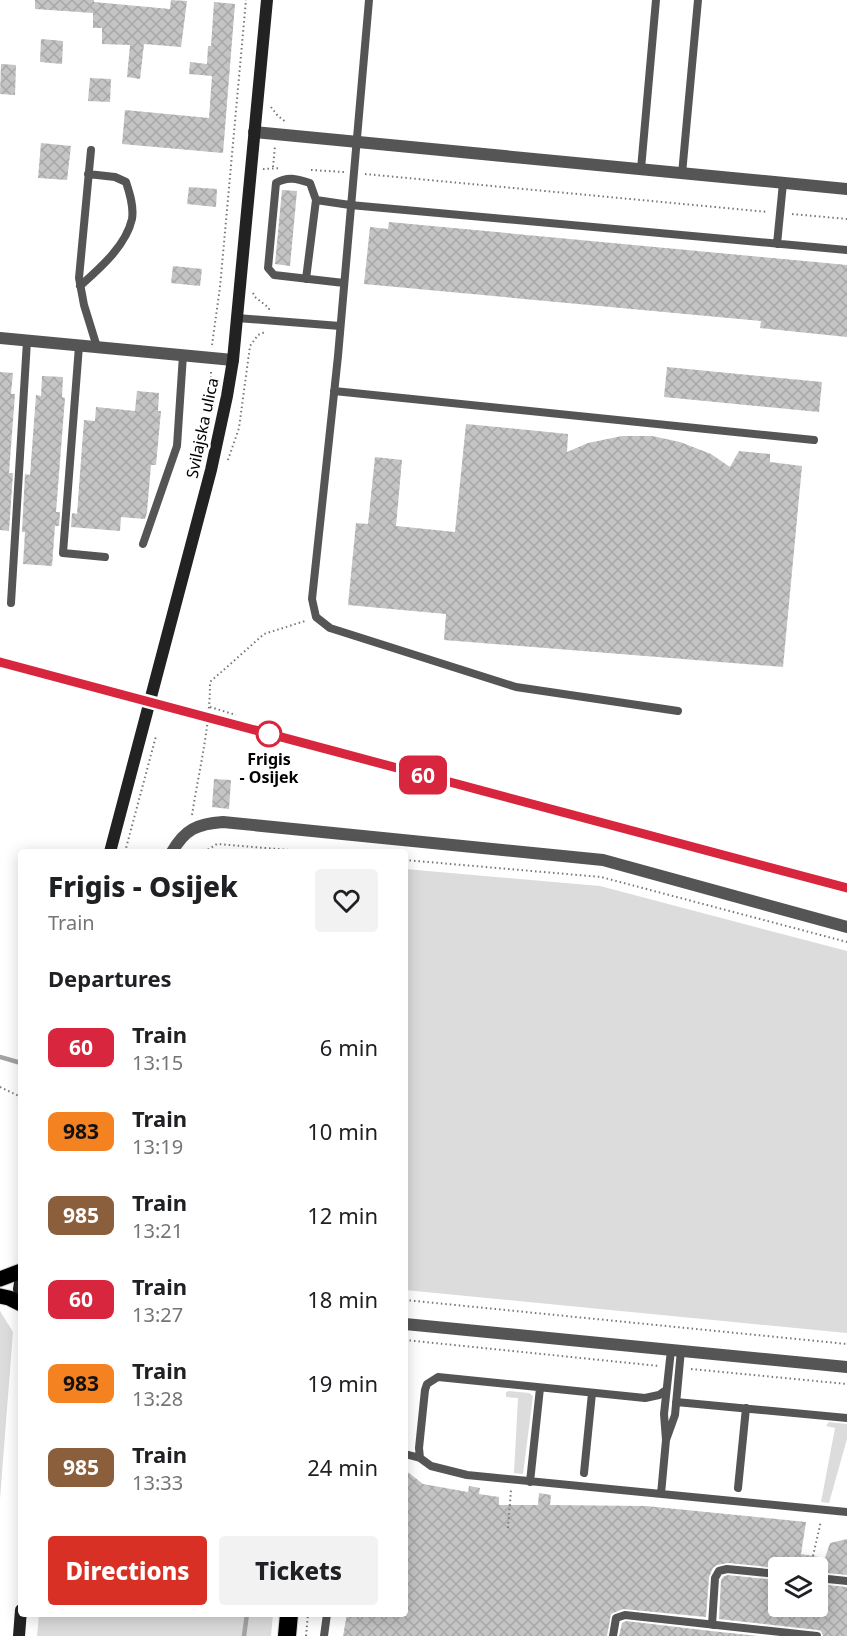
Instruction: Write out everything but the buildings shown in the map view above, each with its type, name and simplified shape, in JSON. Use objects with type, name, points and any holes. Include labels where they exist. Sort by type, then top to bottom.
[{"type":"highway","points":[[287,1636],[289,1617]]},
{"type":"main road","name":"Svilajska ulica","points":[[111,849],[211,470],[228,396],[267,0]]},
{"type":"main road","points":[[0,1279],[18,1272]]},
{"type":"main road","points":[[0,1296],[18,1302]]},
{"type":"main road","points":[[19,1636],[20,1617]]},
{"type":"street","points":[[254,132],[847,189]]},
{"type":"street","points":[[0,338],[233,360]]},
{"type":"street","points":[[173,849],[190,829],[204,824],[241,823],[603,860],[847,927]]},
{"type":"street","points":[[408,1324],[847,1367]]},
{"type":"lane","points":[[369,0],[334,391],[312,599],[316,617],[330,628],[516,687],[678,711]]},
{"type":"lane","points":[[641,169],[656,0]]},
{"type":"lane","points":[[682,174],[698,0]]},
{"type":"lane","points":[[91,150],[78,278],[97,347]]},
{"type":"lane","points":[[80,285],[94,273],[124,238],[132,218],[131,198],[126,182],[115,177],[88,174]]},
{"type":"lane","points":[[306,279],[316,200],[310,183],[284,178],[276,183],[268,268],[274,275],[306,279],[344,283]]},
{"type":"lane","points":[[777,244],[783,183]]},
{"type":"lane","points":[[316,200],[847,250]]},
{"type":"lane","points":[[237,318],[340,326]]},
{"type":"lane","points":[[11,603],[27,341]]},
{"type":"lane","points":[[79,346],[63,553],[105,557]]},
{"type":"lane","points":[[143,544],[177,446],[183,355]]},
{"type":"lane","points":[[334,391],[814,440]]},
{"type":"lane","points":[[661,1494],[666,1440],[664,1423],[668,1367],[676,1350]]},
{"type":"lane","points":[[666,1440],[673,1424],[676,1402],[679,1368],[676,1350]]},
{"type":"lane","points":[[420,1458],[425,1390],[433,1380],[444,1377],[633,1397],[652,1397],[666,1390]]},
{"type":"lane","points":[[530,1482],[540,1388]]},
{"type":"lane","points":[[584,1473],[592,1393]]},
{"type":"lane","points":[[676,1402],[847,1418]]},
{"type":"lane","points":[[738,1488],[746,1408]]},
{"type":"lane","points":[[408,1455],[453,1473],[847,1512]]},
{"type":"lane","points":[[712,1625],[715,1578],[719,1570],[768,1573]]},
{"type":"lane","points":[[828,1579],[847,1581]]},
{"type":"lane","points":[[613,1636],[614,1622],[620,1616],[817,1636]]},
{"type":"lane","points":[[324,1636],[327,1617]]},
{"type":"path","points":[[268,100],[273,111],[290,124]]},
{"type":"path","points":[[261,173],[262,169],[267,167],[285,169]]},
{"type":"path","points":[[307,170],[847,219]]},
{"type":"path","points":[[225,467],[239,428],[250,346],[258,335],[267,332],[269,308],[255,297],[252,290]]},
{"type":"path","points":[[190,829],[200,782],[210,707],[210,682],[264,634],[316,617]]},
{"type":"path","points":[[210,707],[236,715]]},
{"type":"path","points":[[126,849],[158,726]]},
{"type":"path","points":[[209,849],[217,844],[277,849]]},
{"type":"path","points":[[408,860],[601,877],[847,942]]},
{"type":"path","points":[[0,1087],[18,1096]]},
{"type":"path","points":[[408,1300],[847,1344]]},
{"type":"path","points":[[408,1341],[668,1367]]},
{"type":"path","points":[[679,1368],[847,1384]]},
{"type":"path","points":[[508,1528],[512,1490]]},
{"type":"path","points":[[813,1556],[822,1518]]},
{"type":"path","points":[[306,1636],[308,1617]]},
{"type":"shaded area","points":[[408,869],[600,886],[847,951],[847,1333],[408,1290]]},
{"type":"shaded area","points":[[0,1311],[13,1332],[0,1499]]},
{"type":"shaded area","points":[[506,1392],[529,1393],[533,1396],[523,1474],[514,1473],[518,1398],[506,1397]]},
{"type":"shaded area","points":[[829,1422],[847,1424],[847,1439],[829,1503],[821,1502],[835,1428],[826,1426]]},
{"type":"shaded area","points":[[39,1617],[273,1617],[271,1636],[37,1636]]},
{"type":"waterway","points":[[0,1057],[18,1062]]},
{"type":"waterway","points":[[244,1636],[247,1617]]},
{"type":"railway","points":[[0,662],[847,888]]},
{"type":"train","name":"60","points":[[0,662],[847,888]]},
{"type":"place","name":"Frigis - Osijek","points":[[269,734]]}]
